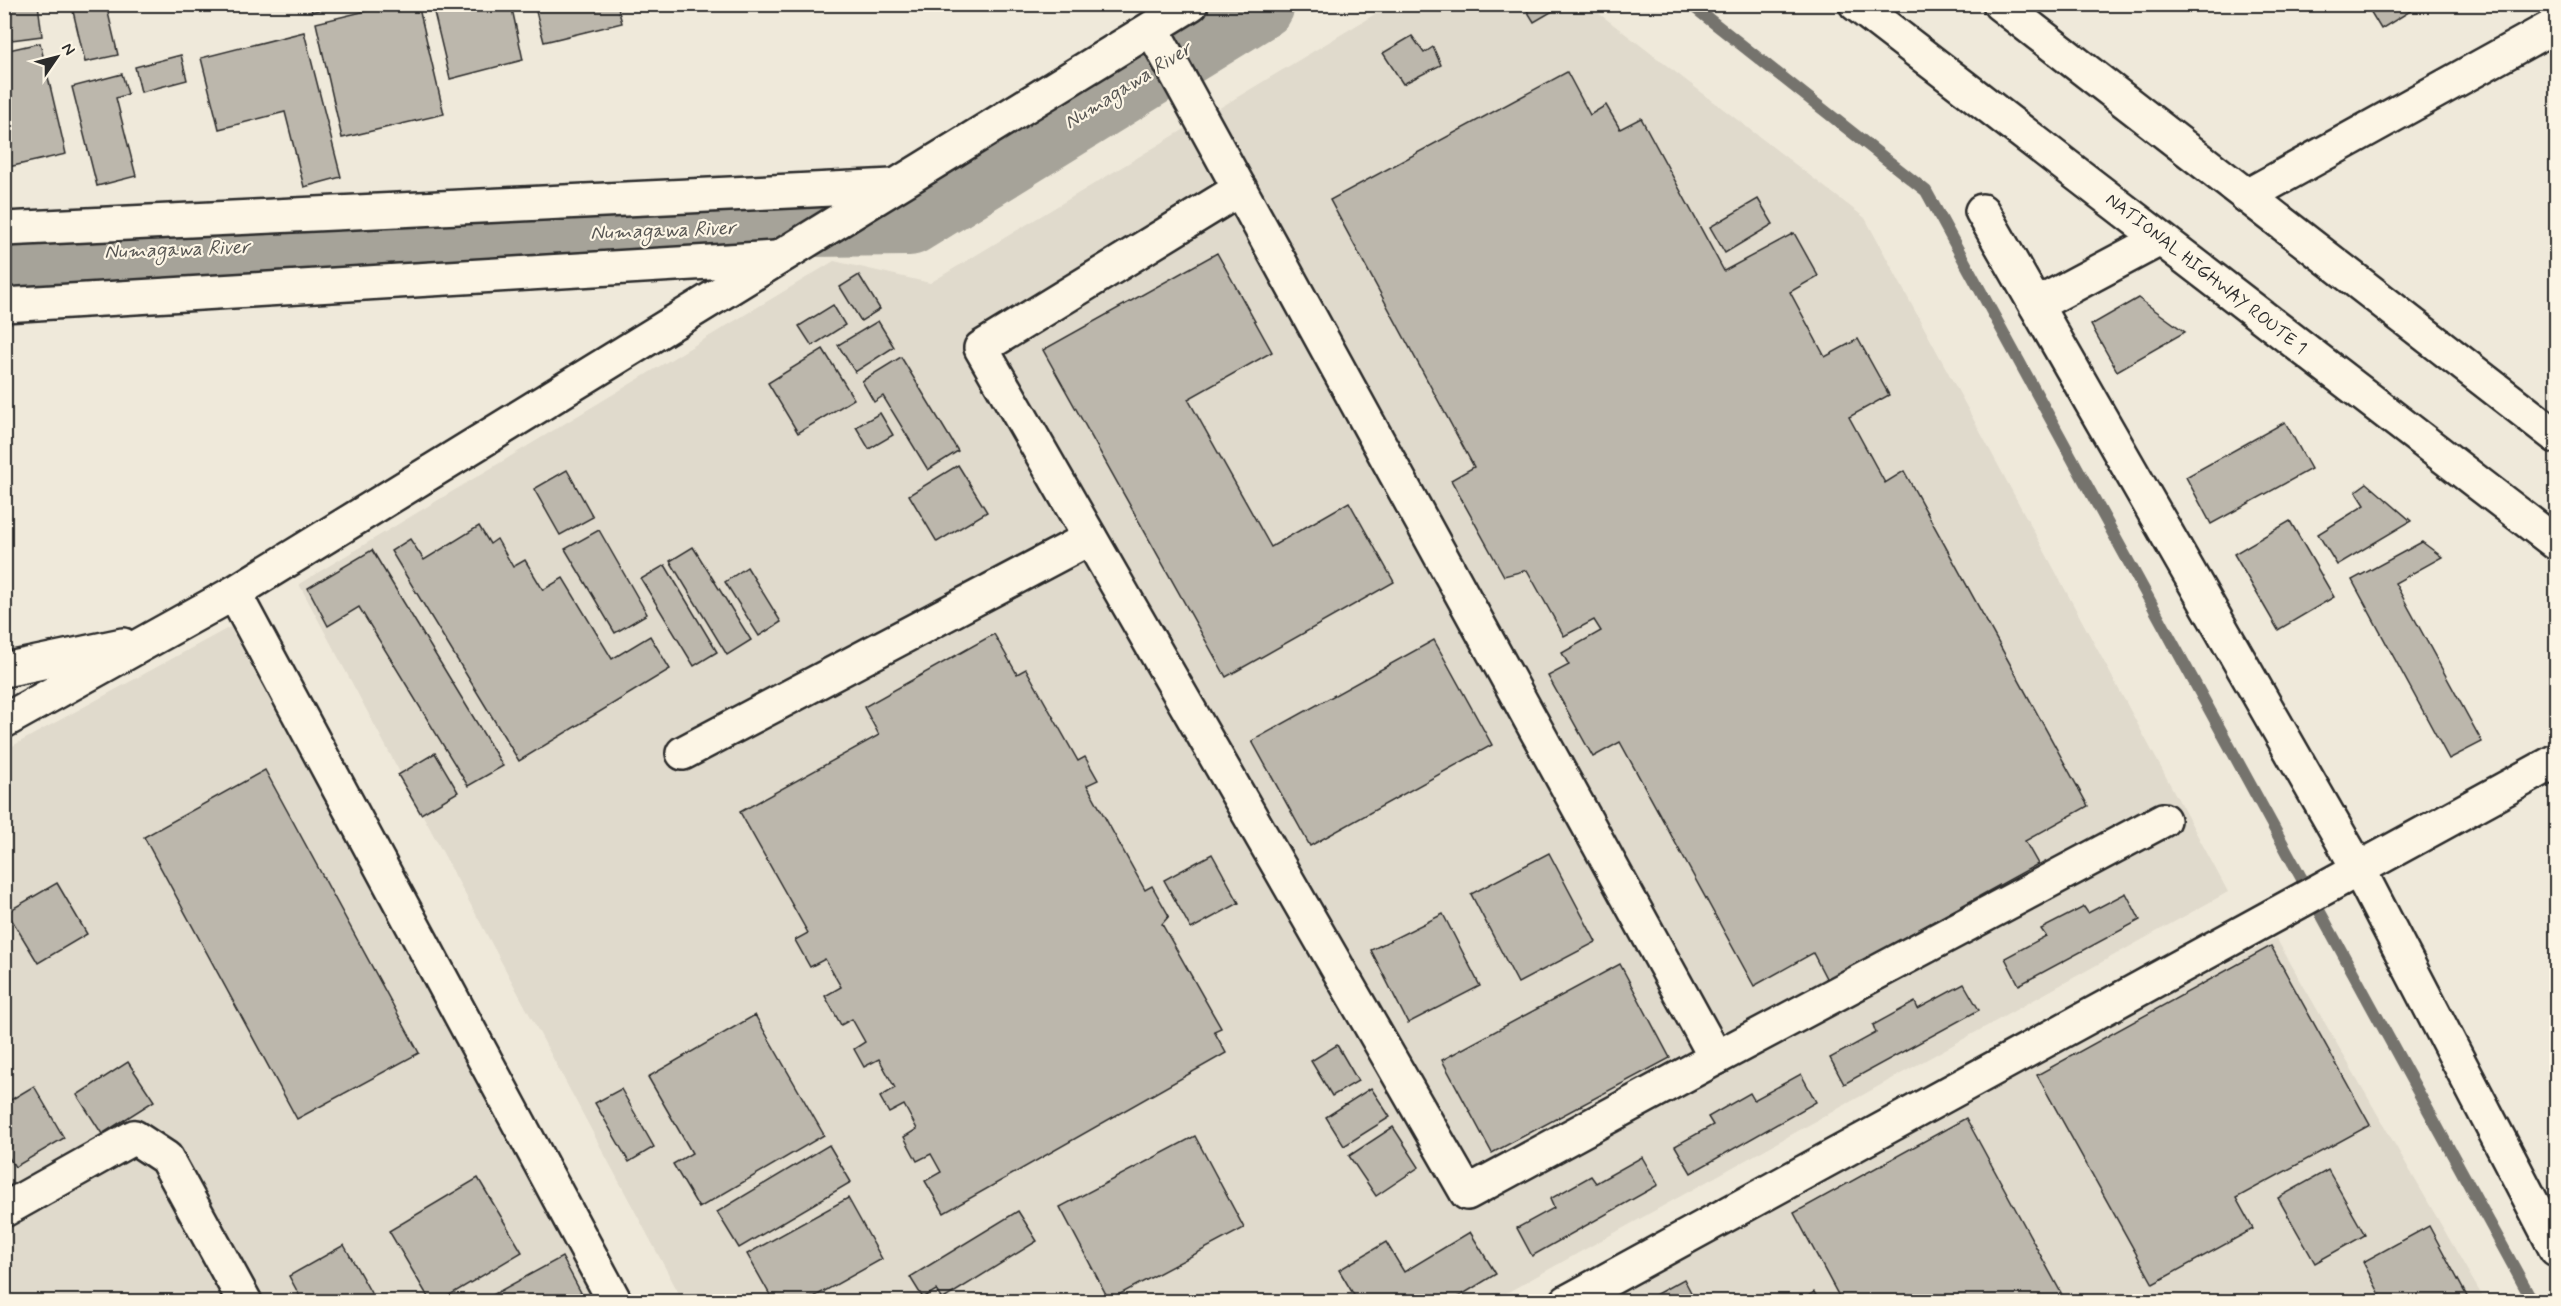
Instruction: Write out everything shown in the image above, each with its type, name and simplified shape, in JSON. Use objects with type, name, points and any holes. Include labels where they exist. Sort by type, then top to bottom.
[{"type":"main road","points":[[4,721],[157,638],[234,593],[1191,4]]},
{"type":"main road","name":"NATIONAL HIGHWAY ROUTE 1","points":[[1856,4],[2556,543]]},
{"type":"main road","points":[[2000,4],[2556,436]]},
{"type":"main road","points":[[2247,196],[2556,25]]},
{"type":"main road","points":[[1152,29],[1716,1058]]},
{"type":"main road","points":[[1240,189],[981,348],[1467,1193],[2163,820]]},
{"type":"main road","points":[[4,229],[885,193]]},
{"type":"main road","points":[[1982,211],[2358,868],[2556,1249]]},
{"type":"main road","points":[[2036,305],[2160,238]]},
{"type":"main road","points":[[4,305],[786,254]]},
{"type":"main road","points":[[683,753],[1090,538]]},
{"type":"main road","points":[[234,593],[615,1302]]},
{"type":"main road","points":[[4,670],[157,638]]},
{"type":"main road","points":[[1567,1302],[2556,761]]},
{"type":"main road","points":[[4,1210],[134,1137],[166,1158],[245,1302]]},
{"type":"shaded area","points":[[1390,5],[1588,5],[1865,218],[2228,892],[1492,1301],[683,1301],[299,584],[834,261],[930,283]]},
{"type":"shaded area","points":[[230,627],[597,1301],[5,1302],[5,750]]},
{"type":"shaded area","points":[[2276,938],[2485,1301],[1590,1302],[1670,1258]]},
{"type":"building","points":[[4,4],[38,4],[42,36],[4,41]]},
{"type":"building","points":[[81,4],[106,4],[118,55],[85,62],[72,7]]},
{"type":"building","points":[[310,4],[339,4],[312,12]]},
{"type":"building","points":[[395,4],[418,4],[444,114],[342,138],[316,23]]},
{"type":"building","points":[[432,4],[511,4],[523,60],[450,79]]},
{"type":"building","points":[[534,4],[617,4],[622,23],[544,42]]},
{"type":"building","points":[[1523,4],[1556,4],[1558,8],[1534,22]]},
{"type":"building","points":[[2366,4],[2422,4],[2381,29]]},
{"type":"building","points":[[304,32],[341,177],[304,187],[285,112],[219,129],[201,58]]},
{"type":"building","points":[[1412,36],[1424,53],[1433,47],[1441,65],[1403,84],[1383,53]]},
{"type":"building","points":[[40,43],[66,154],[4,168],[4,51]]},
{"type":"building","points":[[181,55],[187,80],[141,92],[135,67]]},
{"type":"building","points":[[1567,72],[1590,115],[1606,105],[1620,129],[1641,118],[1724,271],[1794,233],[1818,276],[1790,292],[1825,357],[1858,339],[1889,395],[1849,417],[1885,483],[1904,471],[2088,806],[2025,841],[2038,864],[1827,980],[1813,953],[1754,986],[1620,742],[1593,757],[1548,676],[1569,665],[1562,653],[1601,631],[1594,620],[1564,636],[1527,570],[1504,576],[1451,480],[1474,467],[1330,200]]},
{"type":"building","points":[[122,74],[128,94],[116,98],[136,176],[97,186],[72,87]]},
{"type":"building","points":[[1758,199],[1773,224],[1725,253],[1710,227]]},
{"type":"building","points":[[1217,253],[1272,352],[1188,399],[1271,547],[1349,502],[1394,582],[1226,677],[1043,350]]},
{"type":"building","points":[[859,275],[880,309],[861,321],[840,287]]},
{"type":"building","points":[[2138,298],[2185,332],[2117,371],[2091,325]]},
{"type":"building","points":[[833,305],[845,325],[812,346],[799,326]]},
{"type":"building","points":[[878,321],[894,347],[855,372],[838,345]]},
{"type":"building","points":[[823,349],[854,399],[798,433],[768,383]]},
{"type":"building","points":[[901,357],[958,451],[928,470],[883,396],[874,402],[862,381]]},
{"type":"building","points":[[880,413],[893,435],[869,449],[856,427]]},
{"type":"building","points":[[2285,422],[2311,469],[2211,524],[2186,477]]},
{"type":"building","points":[[958,465],[987,512],[937,542],[909,495]]},
{"type":"building","points":[[567,470],[593,517],[560,535],[534,489]]},
{"type":"building","points":[[2367,483],[2411,521],[2337,565],[2318,534],[2365,505],[2356,491]]},
{"type":"building","points":[[2290,521],[2334,597],[2278,630],[2234,554]]},
{"type":"building","points":[[479,526],[490,544],[497,539],[513,567],[525,560],[543,590],[563,578],[612,659],[650,636],[670,669],[519,761],[391,551],[410,539],[424,560]]},
{"type":"building","points":[[599,530],[647,614],[615,633],[565,549]]},
{"type":"building","points":[[2422,542],[2442,557],[2395,583],[2482,742],[2449,759],[2352,580]]},
{"type":"building","points":[[693,547],[751,640],[727,655],[670,561]]},
{"type":"building","points":[[372,550],[503,766],[468,786],[359,607],[328,626],[308,588]]},
{"type":"building","points":[[665,565],[717,652],[694,666],[641,579]]},
{"type":"building","points":[[747,567],[781,622],[759,636],[725,582]]},
{"type":"building","points":[[994,634],[1017,674],[1026,669],[1078,761],[1085,757],[1098,780],[1087,785],[1145,890],[1152,886],[1169,916],[1162,924],[1221,1028],[1214,1031],[1226,1053],[944,1213],[925,1181],[941,1172],[931,1154],[917,1161],[904,1137],[917,1129],[904,1105],[889,1113],[880,1097],[895,1088],[879,1059],[864,1067],[854,1049],[865,1042],[852,1019],[841,1025],[825,996],[841,987],[825,959],[810,967],[795,940],[808,933],[740,812],[879,735],[864,707]]},
{"type":"building","points":[[1434,640],[1492,745],[1310,846],[1252,741]]},
{"type":"building","points":[[435,753],[458,792],[421,814],[398,775]]},
{"type":"building","points":[[265,770],[419,1053],[297,1119],[144,837]]},
{"type":"building","points":[[1549,853],[1596,942],[1518,983],[1471,894]]},
{"type":"building","points":[[1212,854],[1239,903],[1191,929],[1164,880]]},
{"type":"building","points":[[57,883],[87,934],[38,963],[7,912]]},
{"type":"building","points":[[2126,893],[2140,920],[2019,985],[2005,958],[2046,936],[2041,929],[2084,907],[2088,913]]},
{"type":"building","points":[[1443,914],[1480,986],[1408,1023],[1371,950]]},
{"type":"building","points":[[2271,946],[2370,1125],[2236,1198],[2253,1229],[2153,1284],[2037,1075]]},
{"type":"building","points":[[1620,964],[1670,1058],[1492,1153],[1442,1060]]},
{"type":"building","points":[[1964,984],[1979,1010],[1844,1084],[1830,1058],[1876,1033],[1873,1025],[1915,1002],[1918,1009]]},
{"type":"building","points":[[755,1015],[824,1135],[699,1208],[673,1164],[692,1153],[648,1077]]},
{"type":"building","points":[[1337,1045],[1358,1081],[1332,1096],[1311,1061]]},
{"type":"building","points":[[128,1062],[154,1101],[102,1134],[77,1095]]},
{"type":"building","points":[[1801,1074],[1816,1102],[1691,1173],[1675,1146],[1713,1125],[1708,1117],[1750,1093],[1754,1100]]},
{"type":"building","points":[[34,1086],[64,1138],[15,1167],[4,1150],[4,1104]]},
{"type":"building","points":[[1371,1088],[1390,1117],[1344,1146],[1326,1117]]},
{"type":"building","points":[[621,1089],[654,1147],[629,1162],[595,1103]]},
{"type":"building","points":[[1966,1118],[2066,1302],[1842,1302],[1794,1213]]},
{"type":"building","points":[[1393,1127],[1419,1167],[1376,1196],[1349,1156]]},
{"type":"building","points":[[1195,1136],[1244,1228],[1109,1300],[1060,1207]]},
{"type":"building","points":[[829,1145],[851,1182],[739,1248],[717,1212]]},
{"type":"building","points":[[1642,1157],[1658,1185],[1532,1256],[1517,1228],[1554,1208],[1550,1199],[1591,1176],[1596,1183]]},
{"type":"building","points":[[2328,1170],[2365,1235],[2315,1263],[2278,1198]]},
{"type":"building","points":[[478,1178],[522,1252],[438,1302],[431,1302],[389,1231]]},
{"type":"building","points":[[848,1198],[882,1259],[805,1302],[774,1302],[747,1254]]},
{"type":"building","points":[[1018,1211],[1037,1241],[942,1300],[936,1290],[923,1298],[910,1277]]},
{"type":"building","points":[[2429,1226],[2470,1302],[2384,1302],[2363,1262]]},
{"type":"building","points":[[1470,1232],[1496,1274],[1450,1302],[1358,1302],[1339,1270],[1386,1242],[1404,1272]]},
{"type":"building","points":[[344,1245],[376,1302],[303,1302],[289,1276]]},
{"type":"building","points":[[562,1257],[586,1302],[480,1302]]},
{"type":"building","points":[[1684,1279],[1696,1302],[1642,1302]]},
{"type":"building","points":[[1814,1292],[1820,1302],[1799,1302]]},
{"type":"waterway","name":"Numagawa River","points":[[4,256],[808,222],[909,221],[1260,4]]},
{"type":"waterway","points":[[1690,4],[1926,191],[2533,1302]]}]
